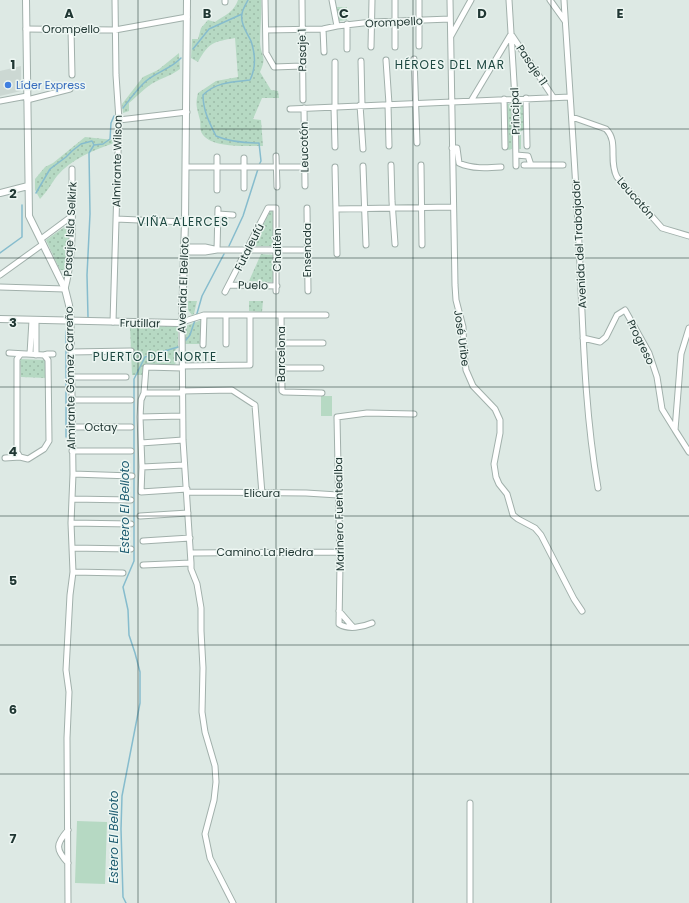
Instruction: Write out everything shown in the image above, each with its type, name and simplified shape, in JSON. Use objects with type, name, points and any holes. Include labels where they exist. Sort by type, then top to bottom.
[{"type":"street","name":"Almirante Gómez Carreño","points":[[26,0],[29,216],[66,289],[71,321],[71,523],[73,572],[70,595],[66,670],[69,699],[68,903]]},
{"type":"street","name":"Almirante Wilson","points":[[113,322],[119,120],[115,0]]},
{"type":"street","name":"Avenida El Belloto","points":[[187,0],[187,112],[182,322],[182,416],[184,465],[187,491],[191,569],[197,584],[201,608],[203,668],[202,712],[205,732],[215,766],[216,782],[214,800],[205,834],[210,858],[233,903]]},
{"type":"street","points":[[265,0],[266,53],[274,67],[302,66]]},
{"type":"street","name":"Pasaje 1","points":[[302,0],[303,100]]},
{"type":"street","points":[[332,0],[337,26]]},
{"type":"street","points":[[371,48],[372,0]]},
{"type":"street","points":[[395,0],[395,47]]},
{"type":"street","points":[[419,0],[419,46]]},
{"type":"street","name":"José Uribe","points":[[450,0],[452,207],[455,285],[456,300],[463,327],[466,370],[473,386],[492,406],[500,420],[500,433],[494,464],[496,477],[499,484],[507,494],[513,515],[535,528],[541,535],[574,599],[582,611]]},
{"type":"street","points":[[450,37],[471,0]]},
{"type":"street","name":"Principal","points":[[509,0],[515,99],[516,166]]},
{"type":"street","points":[[550,0],[565,22]]},
{"type":"street","name":"Avenida del Trabajador","points":[[564,0],[572,117],[583,338],[592,458],[598,488]]},
{"type":"street","name":"Orompello","points":[[26,29],[115,30],[187,17]]},
{"type":"street","name":"Orompello","points":[[266,30],[322,29],[347,24],[372,22],[450,19]]},
{"type":"street","points":[[347,24],[347,48]]},
{"type":"street","points":[[322,29],[324,52]]},
{"type":"street","points":[[71,30],[72,75]]},
{"type":"street","points":[[471,101],[511,34]]},
{"type":"street","name":"Pasaje 11","points":[[511,34],[553,97]]},
{"type":"street","points":[[414,59],[417,143]]},
{"type":"street","points":[[386,60],[389,146]]},
{"type":"street","points":[[361,61],[363,148]]},
{"type":"street","points":[[335,62],[335,147]]},
{"type":"street","points":[[0,101],[27,98],[70,90]]},
{"type":"street","name":"Leucotón","points":[[290,108],[570,97]]},
{"type":"street","name":"Principal","points":[[526,98],[527,146]]},
{"type":"street","name":"Principal","points":[[504,99],[505,147]]},
{"type":"street","name":"Leucotón","points":[[304,108],[305,186]]},
{"type":"street","points":[[119,120],[187,112]]},
{"type":"street","name":"Leucotón","points":[[572,117],[606,129],[610,133],[612,139],[613,169],[617,177],[662,228],[689,236]]},
{"type":"street","points":[[452,148],[457,148],[459,163],[463,165],[488,168],[501,167]]},
{"type":"street","points":[[516,152],[528,156],[531,165]]},
{"type":"street","points":[[276,156],[277,187]]},
{"type":"street","points":[[217,157],[217,190]]},
{"type":"street","points":[[244,158],[244,188]]},
{"type":"street","points":[[391,165],[395,244]]},
{"type":"street","points":[[421,165],[422,245]]},
{"type":"street","points":[[524,165],[563,165]]},
{"type":"street","points":[[363,166],[366,245]]},
{"type":"street","points":[[186,167],[304,167]]},
{"type":"street","points":[[335,167],[338,254]]},
{"type":"street","name":"Pasaje Isla Selkirk","points":[[66,289],[70,272],[72,169]]},
{"type":"street","points":[[0,193],[28,186]]},
{"type":"street","points":[[336,209],[452,207]]},
{"type":"street","name":"Futaleufú","points":[[225,292],[268,208],[276,208]]},
{"type":"street","name":"Chaitén","points":[[276,208],[276,288]]},
{"type":"street","name":"Ensenada","points":[[307,208],[308,291]]},
{"type":"street","points":[[217,250],[218,212],[234,215]]},
{"type":"street","points":[[0,275],[72,216]]},
{"type":"street","points":[[116,219],[185,222]]},
{"type":"street","points":[[184,249],[205,247],[217,250],[308,250]]},
{"type":"street","name":"Puelo","points":[[229,285],[276,288]]},
{"type":"street","points":[[0,287],[66,289]]},
{"type":"street","name":"Progreso","points":[[583,338],[600,342],[606,337],[617,315],[625,310],[649,353],[657,377],[662,409],[675,430]]},
{"type":"street","points":[[226,315],[226,344]]},
{"type":"street","points":[[184,465],[142,467],[140,417],[146,367],[250,365],[250,315]]},
{"type":"street","name":"Barcelona","points":[[281,315],[280,368],[282,392],[322,393]]},
{"type":"street","name":"Frutillar","points":[[0,319],[178,323],[199,316],[326,315]]},
{"type":"street","points":[[199,316],[203,345]]},
{"type":"street","points":[[33,354],[34,320]]},
{"type":"street","points":[[689,328],[681,354],[675,430],[689,452]]},
{"type":"street","points":[[281,343],[322,343]]},
{"type":"street","points":[[71,352],[131,351]]},
{"type":"street","points":[[9,353],[44,355],[53,354]]},
{"type":"street","points":[[20,354],[17,359],[17,452],[20,457]]},
{"type":"street","points":[[5,458],[20,457],[28,459],[47,445],[49,441],[48,360],[44,355]]},
{"type":"street","points":[[280,368],[322,368]]},
{"type":"street","points":[[72,377],[126,377]]},
{"type":"street","points":[[144,393],[232,390],[255,405],[262,494]]},
{"type":"street","points":[[72,400],[131,400]]},
{"type":"street","name":"Marinero Fuentealba","points":[[352,626],[342,626],[339,624],[340,552],[337,417],[367,413],[414,414]]},
{"type":"street","points":[[140,417],[182,416]]},
{"type":"street","name":"Octay","points":[[72,427],[131,426]]},
{"type":"street","points":[[141,443],[183,440]]},
{"type":"street","points":[[72,450],[131,451]]},
{"type":"street","name":"Elicura","points":[[142,467],[141,492],[187,491],[262,494],[306,493],[338,496]]},
{"type":"street","points":[[72,474],[132,476]]},
{"type":"street","points":[[72,499],[131,500]]},
{"type":"street","points":[[140,516],[188,513]]},
{"type":"street","points":[[71,523],[131,524]]},
{"type":"street","points":[[143,541],[190,538]]},
{"type":"street","points":[[72,548],[130,549]]},
{"type":"street","name":"Camino La Piedra","points":[[191,553],[340,552]]},
{"type":"street","points":[[143,565],[191,563]]},
{"type":"street","points":[[73,572],[123,573]]},
{"type":"street","points":[[339,611],[352,626],[364,627],[372,623]]},
{"type":"street","points":[[470,803],[470,903]]},
{"type":"street","points":[[68,830],[60,839],[58,848],[60,854],[68,863]]},
{"type":"shaded area","points":[[21,66],[21,91],[0,96],[0,71]]},
{"type":"green space","points":[[238,0],[261,0],[260,46],[264,59],[260,72],[271,90],[278,91],[279,98],[262,98],[253,119],[261,120],[263,146],[222,144],[208,139],[202,133],[197,109],[198,93],[216,81],[238,77],[235,38],[212,44],[205,50],[198,62],[191,58],[192,39],[198,39],[201,28],[208,20],[215,22],[226,15],[234,8]]},
{"type":"green space","points":[[336,7],[347,7],[347,20],[339,21]]},
{"type":"green space","points":[[179,53],[180,69],[146,88],[129,103],[129,111],[123,113],[122,104],[143,77],[158,70]]},
{"type":"green space","points":[[520,102],[523,103],[524,130],[521,131],[521,149],[518,149],[517,105]]},
{"type":"green space","points":[[507,103],[511,105],[512,149],[507,150],[506,105]]},
{"type":"green space","points":[[85,137],[114,140],[114,143],[91,152],[69,165],[57,176],[40,199],[35,190],[35,179],[45,167],[53,163]]},
{"type":"green space","points":[[273,210],[274,246],[253,246],[270,211]]},
{"type":"green space","points":[[70,223],[67,270],[60,270],[46,240]]},
{"type":"green space","points":[[261,254],[274,255],[273,282],[249,281]]},
{"type":"green space","points":[[188,301],[197,301],[194,314],[192,315],[188,310]]},
{"type":"green space","points":[[249,301],[263,301],[262,312],[249,311]]},
{"type":"green space","points":[[201,320],[200,344],[185,344],[186,326]]},
{"type":"green space","points":[[130,326],[178,326],[176,363],[174,365],[144,365],[144,375],[132,375]]},
{"type":"green space","points":[[20,359],[45,360],[46,378],[21,377]]},
{"type":"green space","points":[[321,396],[332,396],[332,416],[321,416]]},
{"type":"green space","points":[[77,821],[107,822],[105,884],[75,883]]},
{"type":"waterway","name":"Estero El Belloto","points":[[248,0],[242,17],[243,24],[251,41],[253,50],[254,66],[250,80],[225,83],[213,87],[203,95],[203,100],[207,116],[216,136],[237,142],[259,143],[261,161],[259,165]]},
{"type":"waterway","points":[[193,49],[209,29],[242,14]]},
{"type":"waterway","points":[[123,108],[146,81],[173,65],[181,58]]},
{"type":"waterway","points":[[36,193],[50,169],[81,144],[92,141],[94,145],[103,144],[110,139],[111,123],[114,116]]},
{"type":"waterway","points":[[88,317],[87,275],[90,214],[89,153],[94,145]]},
{"type":"waterway","name":"Estero El Belloto","points":[[229,246],[243,216],[258,169]]},
{"type":"waterway","points":[[0,253],[22,237],[22,205]]},
{"type":"waterway","name":"Estero El Belloto","points":[[196,317],[202,296],[224,254]]},
{"type":"waterway","name":"Estero El Belloto","points":[[186,340],[190,335],[195,320]]},
{"type":"waterway","points":[[66,331],[66,437]]},
{"type":"waterway","name":"Estero El Belloto","points":[[126,903],[123,897],[121,829],[122,796],[140,703],[140,672],[129,635],[128,610],[123,587],[134,561],[134,379],[145,357],[178,347]]},
{"type":"place","name":"Líder Express","points":[[8,85]]},
{"type":"district","name":"HÉROES DEL MAR","points":[[450,65]]},
{"type":"district","name":"VIÑA ALERCES","points":[[183,222]]},
{"type":"district","name":"PUERTO DEL NORTE","points":[[155,357]]}]
